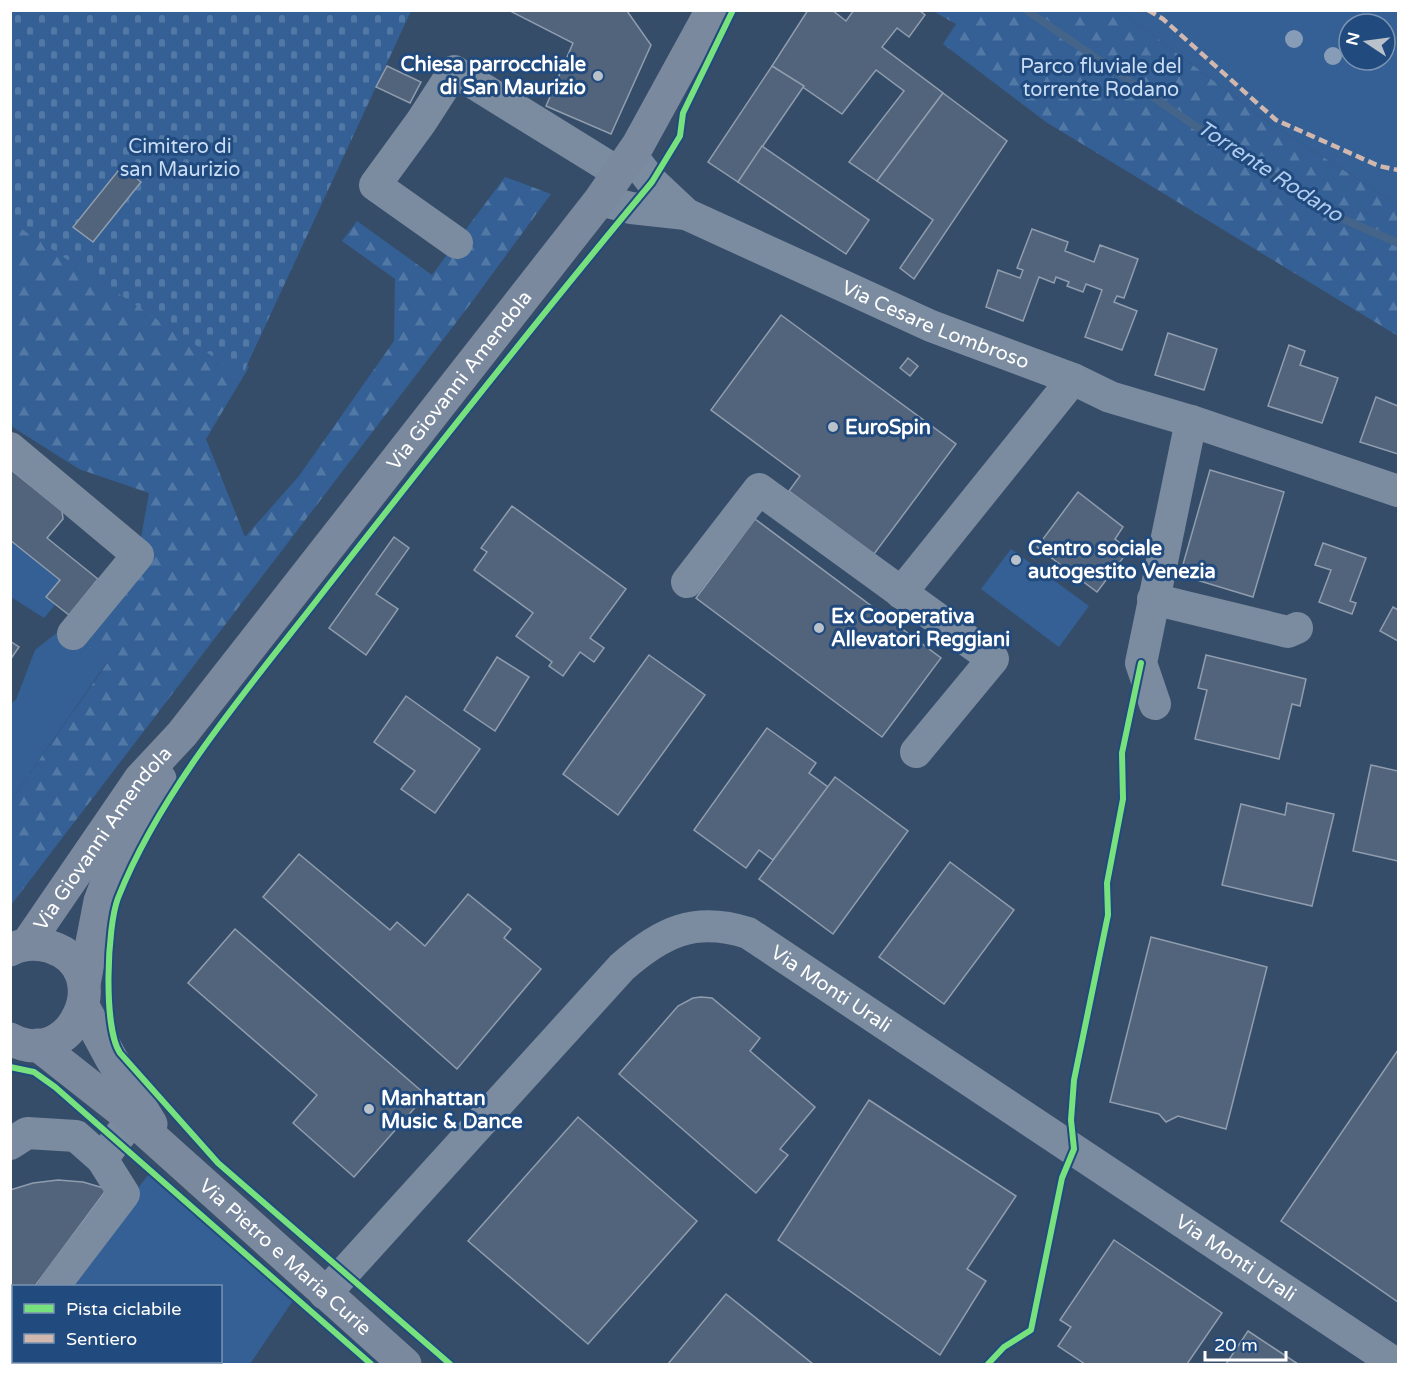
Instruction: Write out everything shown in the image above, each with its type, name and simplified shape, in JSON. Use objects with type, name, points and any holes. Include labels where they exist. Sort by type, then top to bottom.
[{"type":"main road","name":"Via Giovanni Amendola","points":[[19,947],[140,779],[182,734],[600,200],[625,164],[712,10]]},
{"type":"main road","name":"Via Giovanni Amendola","points":[[18,1042],[54,1041],[67,1033],[78,1021],[100,901],[111,872],[182,734]]},
{"type":"main road","name":"Via Giovanni Amendola","points":[[19,947],[42,944],[63,953],[78,969],[83,995]]},
{"type":"main road","name":"Via Pietro e Maria Curie","points":[[83,995],[111,1058],[166,1149]]},
{"type":"main road","name":"Via Pietro e Maria Curie","points":[[18,1042],[132,1119],[405,1365]]},
{"type":"street","name":"Via Cesare Lombroso","points":[[457,243],[375,185],[421,122],[454,71],[625,164],[652,182],[686,214]]},
{"type":"street","name":"Via Cesare Lombroso","points":[[600,200],[631,208],[686,214],[931,326],[1073,379],[1110,397],[1191,421],[1398,491]]},
{"type":"street","points":[[901,593],[1073,379]]},
{"type":"street","points":[[1155,704],[1141,663],[1191,421]]},
{"type":"street","points":[[10,447],[138,555],[73,634]]},
{"type":"street","points":[[687,582],[759,489],[993,659],[916,752]]},
{"type":"street","points":[[1153,599],[1288,632],[1297,628]]},
{"type":"street","name":"Via Monti Urali","points":[[325,1294],[622,967],[645,947],[668,934],[698,925],[727,926],[748,933],[1396,1365]]},
{"type":"street","points":[[102,1159],[132,1119]]},
{"type":"street","points":[[10,1144],[27,1133],[76,1136],[102,1159],[124,1194],[56,1285]]},
{"type":"green space","name":"Cimitero di san Maurizio","points":[[10,11],[411,11],[242,376],[11,222]]},
{"type":"green space","name":"Parco fluviale del torrente Rodano","points":[[933,11],[1121,11],[1267,121],[1398,205],[1398,336],[1046,122],[943,44],[956,24]]},
{"type":"green space","points":[[1121,11],[1398,11],[1398,205],[1267,121]]},
{"type":"green space","points":[[505,177],[551,194],[471,303],[11,905],[11,800],[108,662],[73,634],[138,555],[149,493],[79,469],[11,426],[10,220],[249,367],[206,439],[245,537],[299,476],[394,341],[395,279],[342,241],[357,221],[432,275]]},
{"type":"green space","points":[[10,540],[60,580],[46,597],[55,605],[44,618],[11,597]]},
{"type":"green space","points":[[1011,549],[1089,606],[1059,647],[981,589]]},
{"type":"green space","points":[[64,627],[108,661],[11,800],[11,703],[16,700],[35,650]]},
{"type":"green space","points":[[149,1174],[294,1299],[250,1364],[102,1364],[99,1363],[222,1363],[222,1285],[63,1285]]},
{"type":"building","name":"Chiesa parrocchiale di San Maurizio","points":[[508,10],[627,11],[651,45],[611,134],[546,106],[573,43]]},
{"type":"building","points":[[808,10],[832,10],[846,21],[854,10],[919,10],[925,15],[909,37],[897,28],[882,47],[943,93],[877,181],[849,162],[904,91],[876,70],[842,114],[772,66]]},
{"type":"building","points":[[387,66],[421,82],[410,103],[376,87]]},
{"type":"building","points":[[772,66],[804,86],[738,182],[708,162]]},
{"type":"building","points":[[943,93],[1007,141],[914,279],[900,268],[933,220],[877,181]]},
{"type":"building","points":[[762,146],[869,220],[846,254],[738,182]]},
{"type":"building","points":[[122,166],[141,182],[93,242],[73,227]]},
{"type":"building","points":[[1032,229],[1068,242],[1065,251],[1094,262],[1100,245],[1138,259],[1124,298],[1117,296],[1114,302],[1137,311],[1122,350],[1085,337],[1102,290],[1086,284],[1083,292],[1067,286],[1069,282],[1056,277],[1054,283],[1039,277],[1023,321],[986,307],[998,270],[1020,278],[1023,270],[1017,268]]},
{"type":"building","name":"EuroSpin","points":[[781,315],[956,444],[874,554],[789,491],[800,476],[711,410]]},
{"type":"building","points":[[1168,333],[1217,349],[1204,390],[1155,375]]},
{"type":"building","points":[[1289,345],[1305,351],[1300,365],[1338,378],[1322,423],[1268,406]]},
{"type":"building","points":[[908,358],[918,366],[910,376],[900,368]]},
{"type":"building","points":[[1376,397],[1398,406],[1398,454],[1360,442]]},
{"type":"building","points":[[10,469],[62,511],[63,519],[47,538],[98,579],[69,615],[46,597],[60,580],[10,540]]},
{"type":"building","points":[[1210,470],[1284,492],[1253,597],[1180,575]]},
{"type":"building","points":[[1078,492],[1123,527],[1115,539],[1129,550],[1097,592],[1037,547]]},
{"type":"building","points":[[512,506],[626,589],[590,638],[604,648],[594,662],[580,652],[563,676],[549,666],[552,662],[516,636],[533,613],[474,570],[487,552],[481,548]]},
{"type":"building","name":"Ex Cooperativa Allevatori Reggiani","points":[[755,519],[941,658],[882,737],[696,598]]},
{"type":"building","points":[[394,537],[409,548],[376,594],[398,609],[366,655],[329,628]]},
{"type":"building","points":[[1323,543],[1366,558],[1350,601],[1356,603],[1352,614],[1319,602],[1331,570],[1315,565]]},
{"type":"building","points":[[1393,607],[1398,610],[1398,641],[1380,631]]},
{"type":"building","points":[[10,641],[19,647],[10,660]]},
{"type":"building","points":[[649,655],[705,695],[618,815],[563,774]]},
{"type":"building","points":[[1206,655],[1306,679],[1300,706],[1292,704],[1279,759],[1195,739],[1207,690],[1198,688]]},
{"type":"building","points":[[497,657],[529,677],[495,731],[464,710]]},
{"type":"building","points":[[406,696],[480,749],[435,813],[401,789],[415,771],[374,742]]},
{"type":"building","points":[[767,728],[816,763],[809,773],[828,787],[773,860],[759,850],[746,868],[694,830]]},
{"type":"building","points":[[1371,765],[1398,771],[1398,861],[1353,851]]},
{"type":"building","points":[[835,777],[908,831],[833,934],[759,879]]},
{"type":"building","points":[[1287,803],[1334,814],[1312,906],[1222,885],[1241,804],[1285,815]]},
{"type":"building","points":[[299,854],[390,930],[397,922],[425,946],[468,894],[511,929],[504,938],[541,969],[457,1069],[263,897]]},
{"type":"building","points":[[950,862],[1014,910],[944,1004],[879,957]]},
{"type":"building","points":[[235,929],[426,1095],[354,1177],[293,1123],[317,1095],[188,983]]},
{"type":"building","points":[[1151,937],[1267,967],[1226,1129],[1178,1116],[1166,1122],[1159,1114],[1110,1102]]},
{"type":"building","points":[[693,998],[712,998],[760,1038],[750,1051],[815,1107],[780,1149],[788,1155],[756,1193],[619,1074],[678,1006]]},
{"type":"building","points":[[1398,1050],[1398,1302],[1281,1221]]},
{"type":"building","points":[[869,1100],[1016,1196],[967,1269],[986,1281],[940,1355],[778,1240]]},
{"type":"building","points":[[578,1117],[697,1221],[588,1344],[468,1241]]},
{"type":"building","points":[[58,1180],[83,1182],[107,1189],[36,1285],[12,1285],[12,1296],[10,1296],[10,1190],[33,1183]]},
{"type":"building","points":[[1114,1240],[1222,1313],[1187,1364],[1085,1364],[1058,1346],[1071,1327],[1060,1320]]},
{"type":"building","points":[[726,1294],[813,1364],[668,1364]]},
{"type":"building","points":[[10,1331],[12,1332],[12,1356],[10,1355]]},
{"type":"building","points":[[1248,1331],[1298,1364],[1226,1364]]},
{"type":"building","points":[[28,1363],[81,1364],[32,1364]]},
{"type":"waterway","name":"Torrente Rodano","points":[[1026,10],[1191,123],[1336,216],[1398,243]]},
{"type":"marked path","points":[[1148,10],[1163,19],[1276,120],[1379,166],[1398,170]]},
{"type":"cycle path","points":[[450,1364],[218,1163],[120,1053],[111,1022],[108,977],[114,912],[137,857],[159,816],[210,738],[446,436],[652,182],[680,136],[683,113],[733,10]]},
{"type":"cycle path","points":[[988,1364],[1004,1347],[1031,1330],[1062,1178],[1074,1149],[1071,1120],[1074,1080],[1108,915],[1107,883],[1123,799],[1122,753],[1141,663]]},
{"type":"cycle path","points":[[10,1067],[34,1072],[55,1087],[371,1364]]},
{"type":"place","name":"Chiesa parrocchiale di San Maurizio","points":[[598,76]]},
{"type":"place","name":"EuroSpin","points":[[833,427]]},
{"type":"place","name":"Centro sociale autogestito Venezia","points":[[1016,560]]},
{"type":"place","name":"Ex Cooperativa Allevatori Reggiani","points":[[819,628]]},
{"type":"place","name":"Manhattan Music & Dance","points":[[369,1109]]}]
